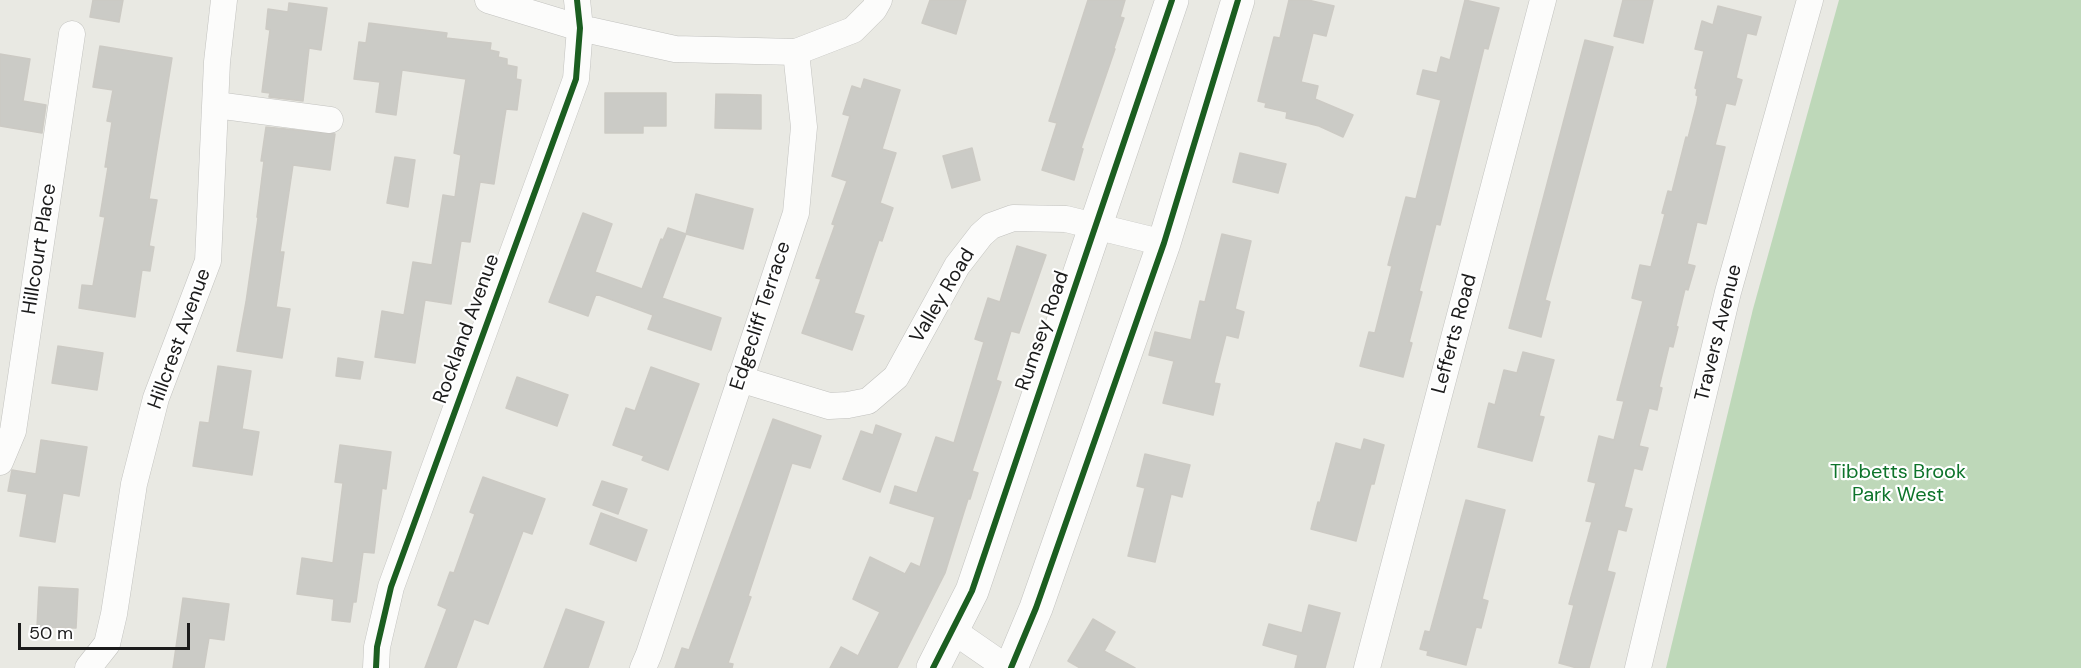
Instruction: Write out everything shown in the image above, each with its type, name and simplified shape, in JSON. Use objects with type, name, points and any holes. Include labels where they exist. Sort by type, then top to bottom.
[{"type":"street","name":"Hillcrest Avenue","points":[[88,668],[108,644],[134,484],[156,398],[208,261],[217,62],[224,0]]},
{"type":"street","points":[[488,0],[580,28],[675,49],[796,52],[853,30],[874,9],[879,0]]},
{"type":"street","name":"Rockland Avenue","points":[[376,668],[377,647],[391,587],[576,79],[580,28],[576,0]]},
{"type":"street","name":"Rumsey Road","points":[[933,668],[972,591],[1172,0]]},
{"type":"street","points":[[952,630],[1009,668],[1036,608],[1164,243],[1238,0]]},
{"type":"street","name":"Lefferts Road","points":[[1366,668],[1543,0]]},
{"type":"street","name":"Travers Avenue","points":[[1638,668],[1728,292],[1810,0]]},
{"type":"street","name":"Hillcourt Place","points":[[0,462],[13,431],[72,34]]},
{"type":"street","name":"Edgecliff Terrace","points":[[643,668],[796,213],[804,127],[796,52]]},
{"type":"street","points":[[216,105],[330,120]]},
{"type":"street","name":"Valley Road","points":[[740,379],[829,406],[868,401],[896,377],[957,266],[991,226],[1013,218],[1066,219],[1164,243]]},
{"type":"green space","name":"Tibbetts Brook Park West","points":[[1839,0],[2081,0],[2081,668],[1666,668],[1753,309]]},
{"type":"building","points":[[93,0],[123,0],[119,22],[90,17]]},
{"type":"building","points":[[930,0],[966,0],[956,34],[922,23]]},
{"type":"building","points":[[1088,0],[1125,0],[1120,17],[1124,18],[1081,148],[1083,149],[1074,180],[1042,170],[1057,123],[1049,121]]},
{"type":"building","points":[[1289,0],[1308,0],[1334,6],[1326,36],[1313,33],[1301,82],[1318,86],[1315,99],[1353,115],[1343,137],[1319,126],[1286,118],[1287,112],[1265,107],[1266,103],[1258,101],[1274,37],[1280,38]]},
{"type":"building","points":[[1465,0],[1499,8],[1488,49],[1484,48],[1440,225],[1436,224],[1419,291],[1422,292],[1403,377],[1360,366],[1369,332],[1375,333],[1392,266],[1388,265],[1406,197],[1416,199],[1441,100],[1417,94],[1423,70],[1437,73],[1441,57],[1450,60]]},
{"type":"building","points":[[1623,0],[1653,0],[1643,43],[1614,36]]},
{"type":"building","points":[[289,3],[327,8],[321,50],[309,48],[303,101],[269,97],[270,93],[262,92],[270,30],[266,29],[268,9],[288,12]]},
{"type":"building","points":[[1718,6],[1761,17],[1756,35],[1747,33],[1736,78],[1742,80],[1735,105],[1726,103],[1715,145],[1725,147],[1706,224],[1697,222],[1687,264],[1695,266],[1688,290],[1685,289],[1673,347],[1669,346],[1659,387],[1662,388],[1657,410],[1649,408],[1639,446],[1648,448],[1642,470],[1634,468],[1624,507],[1632,509],[1626,531],[1618,529],[1607,571],[1615,573],[1589,668],[1577,668],[1559,663],[1574,605],[1569,604],[1592,522],[1586,521],[1596,483],[1588,481],[1599,436],[1614,440],[1624,401],[1617,400],[1643,301],[1632,298],[1640,265],[1651,267],[1665,214],[1662,213],[1668,191],[1672,192],[1697,103],[1698,96],[1695,88],[1704,51],[1695,49],[1702,21],[1713,25]]},
{"type":"building","points":[[369,23],[447,33],[446,38],[491,43],[490,50],[499,52],[498,57],[507,59],[507,65],[517,67],[516,79],[521,80],[517,110],[506,109],[494,184],[480,182],[470,242],[461,241],[451,304],[425,300],[415,363],[375,357],[382,311],[404,315],[413,262],[432,265],[443,195],[455,197],[461,155],[454,153],[466,79],[402,70],[396,115],[376,112],[380,82],[354,79],[359,42],[366,43]]},
{"type":"building","points":[[1585,40],[1613,47],[1545,300],[1550,302],[1541,337],[1509,328]]},
{"type":"building","points":[[100,46],[172,58],[149,199],[157,200],[149,246],[154,247],[150,271],[142,270],[135,317],[79,308],[82,285],[93,286],[105,217],[100,216],[108,167],[105,167],[112,122],[107,121],[113,90],[93,87]]},
{"type":"building","points":[[0,54],[30,59],[23,101],[46,105],[42,133],[0,126]]},
{"type":"building","points":[[864,79],[900,90],[882,149],[896,153],[880,203],[893,208],[882,241],[879,240],[854,313],[864,316],[852,350],[802,333],[821,279],[816,278],[835,225],[832,224],[847,181],[832,176],[850,116],[843,114],[852,86],[861,89]]},
{"type":"building","points":[[605,93],[666,93],[666,126],[643,126],[643,133],[605,133]]},
{"type":"building","points":[[716,94],[761,95],[761,129],[715,128]]},
{"type":"building","points":[[266,127],[335,134],[330,170],[293,165],[280,252],[284,252],[276,307],[290,309],[282,358],[237,351],[258,218],[264,161],[261,161]]},
{"type":"building","points":[[972,148],[980,180],[952,188],[943,156]]},
{"type":"building","points":[[1240,153],[1286,164],[1278,193],[1233,182]]},
{"type":"building","points":[[395,157],[415,160],[408,207],[387,203]]},
{"type":"building","points":[[696,194],[753,209],[743,249],[686,234]]},
{"type":"building","points":[[583,213],[612,224],[595,272],[642,289],[661,239],[663,240],[668,228],[686,234],[662,298],[721,318],[711,350],[648,329],[653,315],[596,294],[588,316],[549,302]]},
{"type":"building","points":[[1222,234],[1251,241],[1235,309],[1244,312],[1238,338],[1226,335],[1214,383],[1220,384],[1213,415],[1163,403],[1174,361],[1149,355],[1155,332],[1191,340],[1200,301],[1205,302]]},
{"type":"building","points":[[1017,246],[1046,255],[1019,333],[1011,331],[996,380],[1001,382],[972,471],[978,473],[945,573],[897,668],[830,668],[841,647],[858,656],[880,612],[853,599],[870,557],[905,574],[911,563],[920,567],[935,517],[890,503],[895,486],[917,493],[936,437],[954,443],[984,342],[975,339],[988,298],[1000,302]]},
{"type":"building","points":[[58,346],[103,353],[97,390],[52,383]]},
{"type":"building","points":[[1523,352],[1554,360],[1539,416],[1544,417],[1532,461],[1478,447],[1489,403],[1495,405],[1504,370],[1517,373]]},
{"type":"building","points":[[338,358],[363,362],[360,379],[336,376]]},
{"type":"building","points":[[218,366],[251,371],[242,429],[259,432],[252,475],[193,466],[200,422],[209,423]]},
{"type":"building","points":[[651,367],[699,384],[668,470],[642,460],[644,456],[613,445],[626,408],[635,411]]},
{"type":"building","points":[[517,377],[568,395],[557,426],[506,408]]},
{"type":"building","points":[[773,419],[821,436],[810,468],[792,463],[728,663],[733,664],[732,668],[675,668],[682,648],[689,650]]},
{"type":"building","points":[[876,425],[901,434],[880,492],[843,479],[861,431],[873,435]]},
{"type":"building","points":[[1364,439],[1384,445],[1356,541],[1311,529],[1336,443],[1361,450]]},
{"type":"building","points":[[41,440],[87,447],[79,496],[63,493],[55,542],[20,536],[27,494],[8,491],[12,470],[36,474]]},
{"type":"building","points":[[340,445],[391,452],[386,489],[382,488],[374,553],[363,552],[356,602],[353,602],[350,622],[332,620],[334,599],[297,594],[302,558],[333,563],[343,483],[335,482]]},
{"type":"building","points":[[1145,454],[1190,465],[1182,497],[1171,494],[1155,562],[1128,556],[1145,488],[1137,486]]},
{"type":"building","points":[[483,477],[545,499],[532,534],[523,531],[488,624],[474,619],[456,668],[425,668],[447,609],[438,605],[450,572],[454,573],[475,514],[470,512]]},
{"type":"building","points":[[602,481],[627,489],[618,514],[593,505]]},
{"type":"building","points":[[1466,500],[1505,510],[1482,599],[1488,601],[1481,628],[1476,627],[1466,665],[1427,655],[1428,651],[1420,649],[1425,631],[1430,632]]},
{"type":"building","points":[[601,513],[647,530],[636,561],[590,544]]},
{"type":"building","points":[[39,587],[78,589],[76,628],[37,627]]},
{"type":"building","points":[[183,598],[229,604],[224,640],[209,638],[204,668],[173,668]]},
{"type":"building","points":[[1309,605],[1340,613],[1325,668],[1295,668],[1298,655],[1263,645],[1269,624],[1302,633]]},
{"type":"building","points":[[566,609],[604,622],[588,668],[544,668]]},
{"type":"building","points":[[1093,619],[1115,632],[1104,651],[1135,668],[1080,668],[1068,661]]},
{"type":"cycle path","points":[[376,668],[377,647],[391,587],[576,79],[580,28],[577,0]]},
{"type":"cycle path","points":[[933,668],[972,591],[1172,0]]},
{"type":"cycle path","points":[[1011,668],[1036,608],[1164,243],[1238,0]]}]
